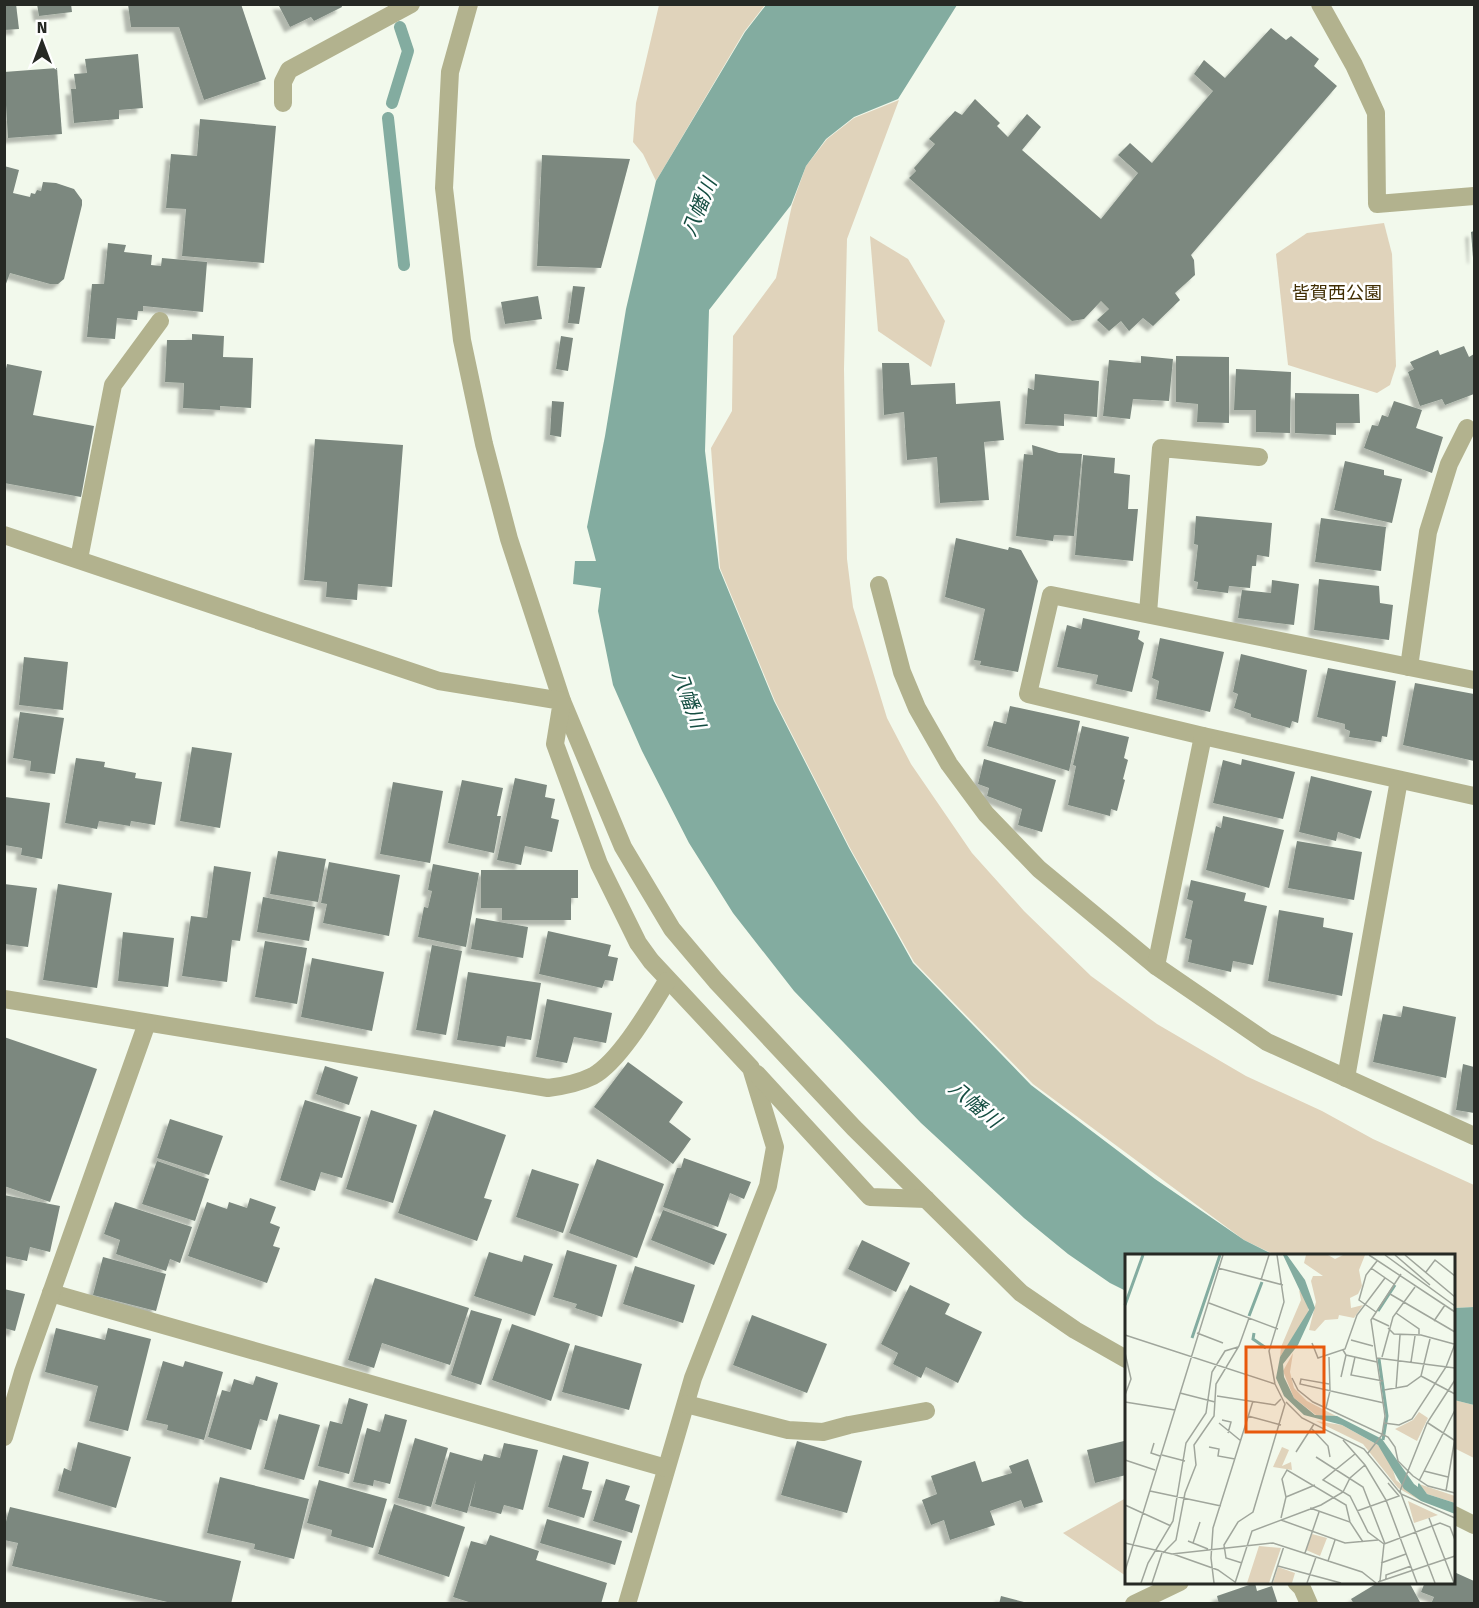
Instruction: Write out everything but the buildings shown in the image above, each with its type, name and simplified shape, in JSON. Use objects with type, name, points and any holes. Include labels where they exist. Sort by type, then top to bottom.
[{"type":"street","points":[[283,103],[283,82],[289,70],[411,4]]},
{"type":"street","points":[[1320,4],[1354,65],[1376,113],[1377,204],[1474,196]]},
{"type":"street","points":[[463,5],[450,72],[444,188],[462,340],[484,444],[509,539],[562,701],[622,847],[672,929],[716,981],[854,1128],[1021,1293],[1075,1330],[1125,1358]]},
{"type":"street","points":[[79,559],[113,386],[160,321]]},
{"type":"street","points":[[1408,667],[1428,532],[1449,464],[1467,428]]},
{"type":"street","points":[[1148,613],[1161,448],[1258,458]]},
{"type":"street","points":[[4,535],[439,681],[562,701]]},
{"type":"street","points":[[879,585],[902,672],[917,708],[949,764],[986,814],[1039,869],[1156,966],[1267,1042],[1474,1136]]},
{"type":"street","points":[[1474,680],[1051,595],[1028,694],[1203,736],[1474,796]]},
{"type":"street","points":[[562,701],[555,744],[599,864],[638,943],[667,981],[682,994],[870,1197],[926,1199]]},
{"type":"street","points":[[1156,966],[1203,736]]},
{"type":"street","points":[[1346,1078],[1399,780]]},
{"type":"street","points":[[4,999],[548,1088],[570,1085],[595,1075],[612,1060],[639,1026],[667,981]]},
{"type":"street","points":[[4,1437],[23,1372],[147,1023]]},
{"type":"street","points":[[627,1604],[693,1378],[768,1186],[775,1147],[751,1068]]},
{"type":"street","points":[[51,1293],[666,1468]]},
{"type":"street","points":[[686,1404],[788,1430],[823,1432],[926,1411]]},
{"type":"street","points":[[1455,1516],[1474,1525]]},
{"type":"street","points":[[1134,1604],[1176,1584]]},
{"type":"street","points":[[1298,1584],[1309,1604]]},
{"type":"green space","points":[[659,5],[765,5],[744,32],[656,181],[643,154],[633,142],[636,103]]},
{"type":"green space","points":[[899,100],[847,239],[844,369],[847,559],[853,607],[887,718],[911,764],[972,853],[1024,911],[1091,976],[1157,1024],[1246,1076],[1322,1111],[1373,1139],[1474,1185],[1474,1307],[1455,1308],[1455,1254],[1273,1254],[1244,1240],[1033,1084],[914,962],[850,848],[775,701],[720,568],[711,448],[732,411],[733,336],[776,278],[792,205],[806,166],[827,139],[854,118]]},
{"type":"green space","name":"皆賀西公園","points":[[1384,223],[1392,254],[1396,366],[1390,385],[1377,393],[1288,365],[1276,254],[1307,233]]},
{"type":"green space","points":[[870,236],[908,259],[945,321],[931,367],[878,331]]},
{"type":"green space","points":[[1455,1400],[1474,1405],[1474,1458],[1455,1448]]},
{"type":"green space","points":[[1125,1499],[1125,1575],[1063,1533]]},
{"type":"water","name":"八幡川","points":[[766,5],[957,5],[898,99],[854,117],[826,139],[806,166],[791,205],[709,310],[705,451],[719,568],[774,701],[849,848],[913,963],[1031,1085],[1155,1179],[1244,1240],[1272,1254],[1125,1254],[1125,1290],[1068,1254],[1024,1218],[921,1123],[794,991],[733,913],[689,843],[642,751],[613,685],[598,611],[601,588],[573,584],[575,561],[596,561],[587,527],[626,309],[656,181],[745,32]]},
{"type":"water","points":[[1474,1307],[1474,1405],[1455,1400],[1455,1308]]},
{"type":"waterway","points":[[392,103],[408,51],[400,27]]},
{"type":"waterway","points":[[388,118],[404,265]]}]
